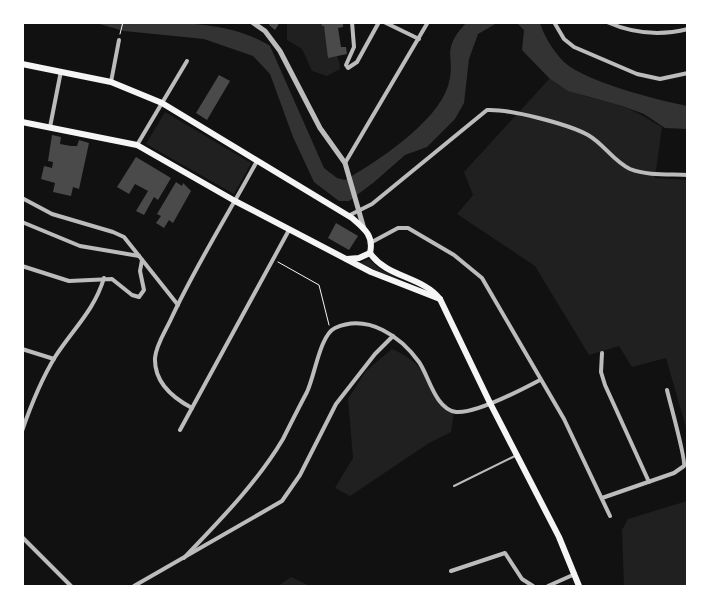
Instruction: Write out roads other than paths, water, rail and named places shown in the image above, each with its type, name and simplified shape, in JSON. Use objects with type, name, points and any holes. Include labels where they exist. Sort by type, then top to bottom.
[{"type":"main road","points":[[22,64],[111,82],[162,103],[350,217],[364,229],[372,242],[370,253],[378,264],[426,286],[440,299],[575,574],[579,586]]},
{"type":"main road","points":[[22,122],[137,146],[235,201],[371,272],[440,299]]},
{"type":"main road","points":[[347,259],[359,258],[370,253]]},
{"type":"street","points":[[252,22],[265,31],[280,51],[312,116],[345,164],[364,229]]},
{"type":"street","points":[[352,22],[354,47],[346,65],[348,68],[357,62],[379,22]]},
{"type":"street","points":[[384,22],[419,39]]},
{"type":"street","points":[[345,164],[428,22]]},
{"type":"street","points":[[554,22],[564,39],[574,47],[637,74],[660,79],[688,74]]},
{"type":"street","points":[[607,22],[661,34],[688,28]]},
{"type":"street","points":[[111,82],[119,40]]},
{"type":"street","points":[[137,146],[187,61]]},
{"type":"street","points":[[50,127],[60,71]]},
{"type":"street","points":[[350,217],[372,204],[487,110],[505,111],[578,130],[589,136],[623,165],[636,171],[688,175]]},
{"type":"street","points":[[192,408],[175,398],[162,384],[155,362],[157,350],[178,305],[257,161]]},
{"type":"street","points":[[22,198],[52,214],[118,234],[129,243],[178,305]]},
{"type":"street","points":[[22,222],[80,246],[140,258]]},
{"type":"street","points":[[372,242],[398,228],[408,228],[454,255],[476,272],[500,304],[540,380],[576,442],[610,516]]},
{"type":"street","points":[[180,430],[289,230]]},
{"type":"street","points":[[22,266],[69,280],[104,278],[118,282],[132,295],[139,297],[144,290],[140,271],[140,258]]},
{"type":"street","points":[[22,431],[35,396],[54,359],[91,309],[104,278]]},
{"type":"street","points":[[184,558],[244,492],[282,440],[311,383],[323,344],[330,330],[344,324],[367,324],[377,326],[393,336],[406,345],[420,363],[436,393],[447,408],[461,412],[490,403],[540,380]]},
{"type":"street","points":[[134,586],[282,500],[300,475],[336,404],[370,360],[393,336]]},
{"type":"street","points":[[22,349],[54,359]]},
{"type":"street","points":[[602,353],[601,372],[605,385],[649,482]]},
{"type":"street","points":[[602,498],[649,482],[682,468],[685,463],[684,455],[676,432],[667,390]]},
{"type":"street","points":[[22,537],[71,586]]},
{"type":"street","points":[[451,571],[505,553],[522,579],[533,586]]},
{"type":"street","points":[[548,586],[575,574]]},
{"type":"lane","points":[[454,486],[516,455]]}]
